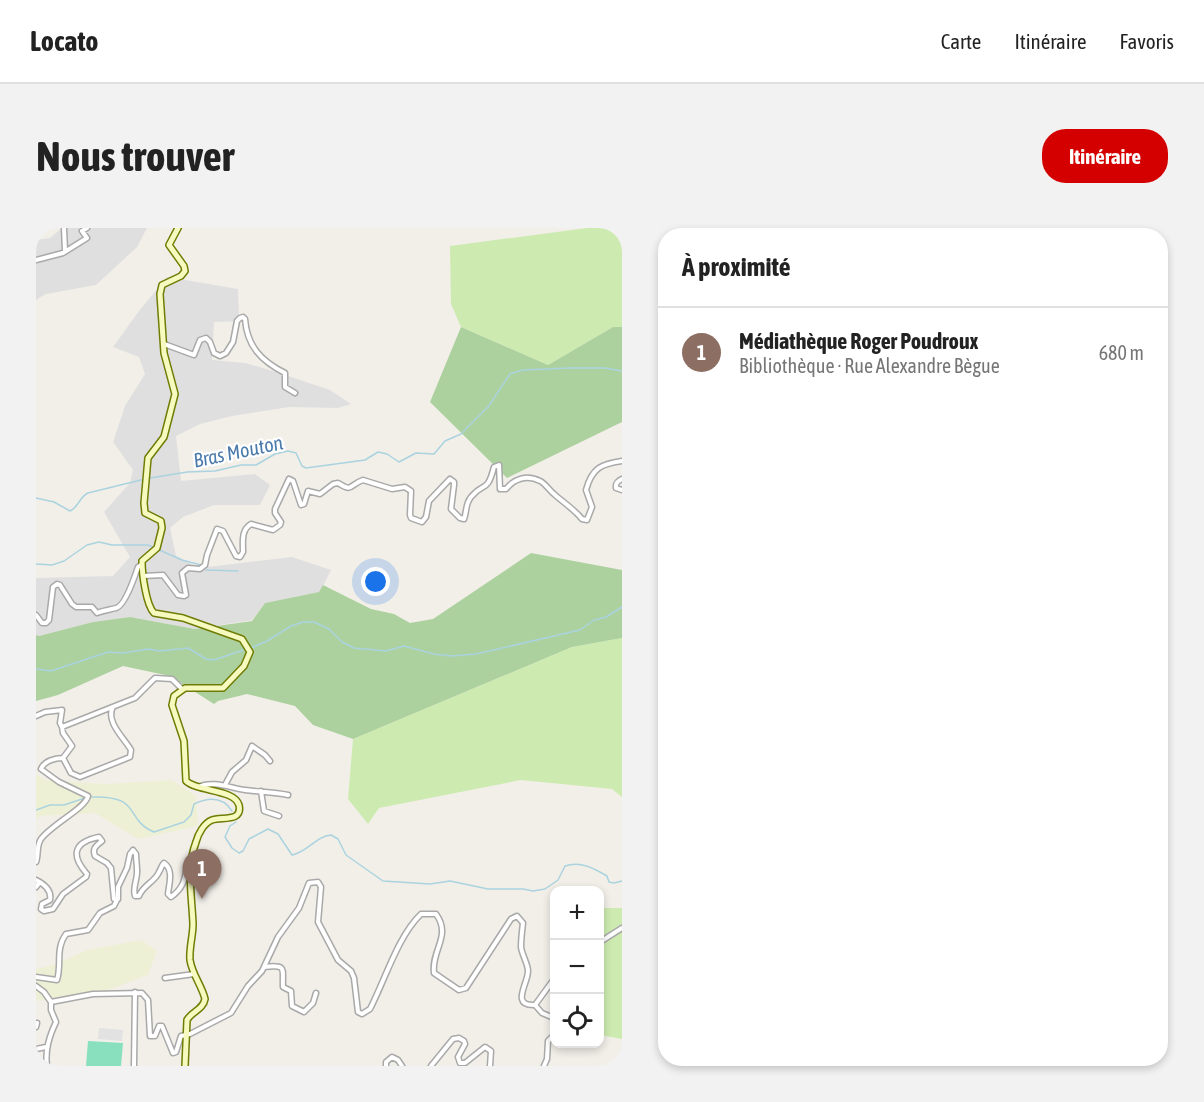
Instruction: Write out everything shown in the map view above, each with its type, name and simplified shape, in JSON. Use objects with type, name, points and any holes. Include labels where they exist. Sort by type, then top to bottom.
[{"type":"main road","points":[[178,228],[169,245],[185,271],[181,276],[161,287],[163,344],[166,365],[175,394],[164,437],[148,458],[144,503],[146,513],[161,520],[163,524],[156,550],[144,558],[143,576],[150,608],[154,613],[183,618],[242,639],[250,652],[248,662],[224,688],[182,689],[174,696],[172,705],[183,735],[185,779],[188,783],[198,787],[230,796],[238,803],[239,812],[234,817],[216,818],[208,822],[196,842],[192,857],[190,890],[193,932],[190,958],[205,999],[201,1008],[188,1018],[185,1035],[185,1066]]},
{"type":"street","points":[[64,228],[65,252]]},
{"type":"street","points":[[36,260],[65,252],[87,238],[82,231],[87,228]]},
{"type":"street","points":[[163,344],[194,355],[200,340],[206,338],[214,353],[220,356],[230,347],[237,321],[243,317],[248,339],[254,349],[285,373],[285,387],[296,393]]},
{"type":"street","points":[[143,576],[163,575],[178,595],[186,595],[183,573],[188,568],[200,569],[205,566],[217,529],[223,531],[233,552],[236,556],[240,556],[243,552],[243,536],[247,526],[251,524],[273,530],[280,525],[281,522],[275,509],[289,480],[293,481],[301,505],[304,504],[308,491],[320,494],[338,483],[345,489],[350,489],[363,480],[392,489],[405,487],[411,491],[411,518],[422,522],[426,517],[429,501],[450,479],[454,482],[451,509],[464,519],[466,504],[470,498],[487,486],[491,481],[494,467],[499,465],[500,489],[506,489],[518,478],[539,480],[574,509],[582,519],[587,519],[592,507],[586,490],[595,469],[622,461]]},
{"type":"street","points":[[622,479],[615,485],[622,490]]},
{"type":"street","points":[[36,615],[42,623],[49,620],[53,588],[57,584],[76,607],[91,606],[98,613],[117,608],[121,605],[135,579],[138,567],[142,564]]},
{"type":"street","points":[[62,727],[139,696],[155,678],[172,679],[182,689]]},
{"type":"street","points":[[63,758],[71,773],[80,777],[130,757],[131,750],[111,718],[113,706]]},
{"type":"street","points":[[36,716],[60,710],[63,733],[72,746],[63,758],[46,762],[40,769],[87,799],[42,837],[37,846],[36,862]]},
{"type":"street","points":[[225,786],[232,772],[246,760],[252,746],[270,761]]},
{"type":"street","points":[[198,787],[206,784],[288,795]]},
{"type":"street","points":[[261,791],[264,811],[279,816]]},
{"type":"street","points":[[36,887],[38,881],[46,887],[51,896],[50,900],[41,907],[44,911],[53,909],[63,894],[84,880],[87,873],[79,866],[76,858],[78,847],[87,839],[99,837],[102,841],[95,846],[93,852],[111,868],[112,896],[117,900]]},
{"type":"street","points":[[36,976],[57,980],[59,946],[62,939],[66,934],[88,930],[100,913],[114,906],[117,900],[117,886],[127,868],[132,850],[136,854],[135,864],[138,871],[133,891],[137,897],[146,884],[158,875],[164,864],[168,867],[171,876],[168,894],[173,897],[185,880],[188,860],[192,857]]},
{"type":"street","points":[[51,1002],[93,994],[135,992],[144,994],[148,1000],[150,1036],[155,1036],[159,1026],[162,1026],[174,1053],[179,1037],[190,1034],[231,1013],[264,966],[278,937],[299,908],[309,883],[313,881],[318,882],[321,887],[318,922],[338,960],[351,970],[358,1012],[362,1014],[370,1009],[414,920],[421,914],[429,912],[436,914],[441,921],[443,935],[433,965],[434,973],[459,990],[466,988],[511,919],[517,916],[520,918],[523,923],[521,948],[528,972],[521,994],[524,1002],[528,1005],[535,1005],[542,1013],[550,1016]]},
{"type":"street","points":[[603,940],[622,928]]},
{"type":"street","points":[[264,966],[282,968],[284,971],[283,987],[291,991],[292,1006],[297,1010],[304,1012],[310,1008],[316,993]]},
{"type":"street","points":[[165,978],[195,974]]},
{"type":"street","points":[[535,1005],[550,986]]},
{"type":"street","points":[[36,987],[44,992],[51,1002],[51,1010],[56,1022],[47,1046],[47,1066]]},
{"type":"street","points":[[134,1066],[135,992]]},
{"type":"street","points":[[431,1066],[453,1039],[459,1038],[465,1044],[458,1058],[460,1063],[465,1063],[485,1047],[491,1051],[490,1066]]},
{"type":"street","points":[[544,1066],[550,1039]]},
{"type":"street","points":[[36,1050],[47,1046]]},
{"type":"street","points":[[386,1066],[386,1062],[392,1057],[399,1060],[402,1066]]},
{"type":"shaded area","points":[[62,228],[147,228],[137,247],[96,285],[46,294],[36,300],[36,240],[50,238]]},
{"type":"shaded area","points":[[167,277],[238,289],[239,321],[214,322],[212,360],[245,363],[273,371],[330,390],[351,404],[338,408],[289,407],[232,416],[200,424],[176,436],[181,481],[255,474],[270,485],[260,505],[214,505],[183,517],[170,528],[176,556],[199,568],[292,557],[331,570],[320,592],[265,603],[252,620],[195,629],[130,617],[93,622],[36,635],[36,578],[113,576],[130,557],[104,512],[130,483],[133,470],[113,442],[125,406],[145,374],[139,357],[113,347]]},
{"type":"shaded area","points":[[99,1028],[123,1030],[122,1041],[98,1039]]},
{"type":"green space","points":[[587,228],[622,228],[622,327],[613,327],[548,365],[461,327],[451,304],[450,246]]},
{"type":"green space","points":[[461,327],[548,365],[613,327],[622,327],[622,422],[507,478],[430,402]]},
{"type":"green space","points":[[531,553],[622,570],[622,638],[572,647],[353,739],[313,725],[295,706],[247,694],[214,704],[170,676],[123,666],[58,695],[36,701],[36,635],[93,622],[130,617],[195,629],[252,621],[265,603],[319,592],[323,585],[371,609],[394,614],[410,623],[433,619]]},
{"type":"green space","points":[[622,638],[622,797],[612,789],[521,780],[379,808],[368,824],[348,799],[353,739],[572,647]]},
{"type":"green space","points":[[36,774],[45,780],[106,784],[172,780],[196,796],[198,826],[138,839],[95,813],[40,816],[36,820]]},
{"type":"green space","points":[[604,908],[622,908],[622,1039],[604,1036]]},
{"type":"green space","points":[[141,940],[157,951],[148,975],[108,990],[36,1001],[36,969],[54,965],[87,950]]},
{"type":"green space","points":[[88,1041],[123,1043],[121,1066],[86,1066]]},
{"type":"waterway","name":"Bras Mouton","points":[[150,478],[187,472],[215,471],[241,465],[256,465],[275,454],[288,451],[296,453],[302,466],[306,468],[365,460],[378,452],[387,454],[399,462],[416,453],[434,454],[445,441],[461,434],[488,407],[510,374],[523,370],[569,368],[605,368],[622,371]]},
{"type":"waterway","name":"Bras Mouton","points":[[36,498],[54,502],[70,511],[88,493],[145,479]]},
{"type":"waterway","points":[[36,564],[52,565],[64,561],[87,545],[99,542],[112,545],[148,545],[182,560],[201,565]]},
{"type":"waterway","points":[[206,570],[238,571]]},
{"type":"waterway","points":[[251,648],[291,626],[303,622],[314,622],[329,629],[342,642],[354,648],[386,651],[404,646],[451,656],[476,654],[580,630],[594,620],[606,617],[622,607]]},
{"type":"waterway","points":[[36,669],[51,671],[108,652],[188,648],[206,659],[214,660],[246,649]]},
{"type":"waterway","points":[[90,797],[107,797],[126,804],[139,821],[154,832],[184,822],[191,815],[194,804],[205,800],[220,801],[232,811]]},
{"type":"waterway","points":[[36,810],[50,805],[64,805],[85,798]]},
{"type":"waterway","points":[[236,822],[230,826],[225,837],[232,848],[239,853],[243,851],[249,839],[268,829],[278,834],[292,855],[303,851],[321,838],[331,835],[338,839],[346,855],[383,881],[430,884],[450,881],[488,889],[533,891],[545,889],[558,880],[565,866],[576,864],[602,873],[607,876],[609,882],[622,881]]},
{"type":"place","name":"Médiathèque Roger Poudroux","points":[[202,899]]}]
